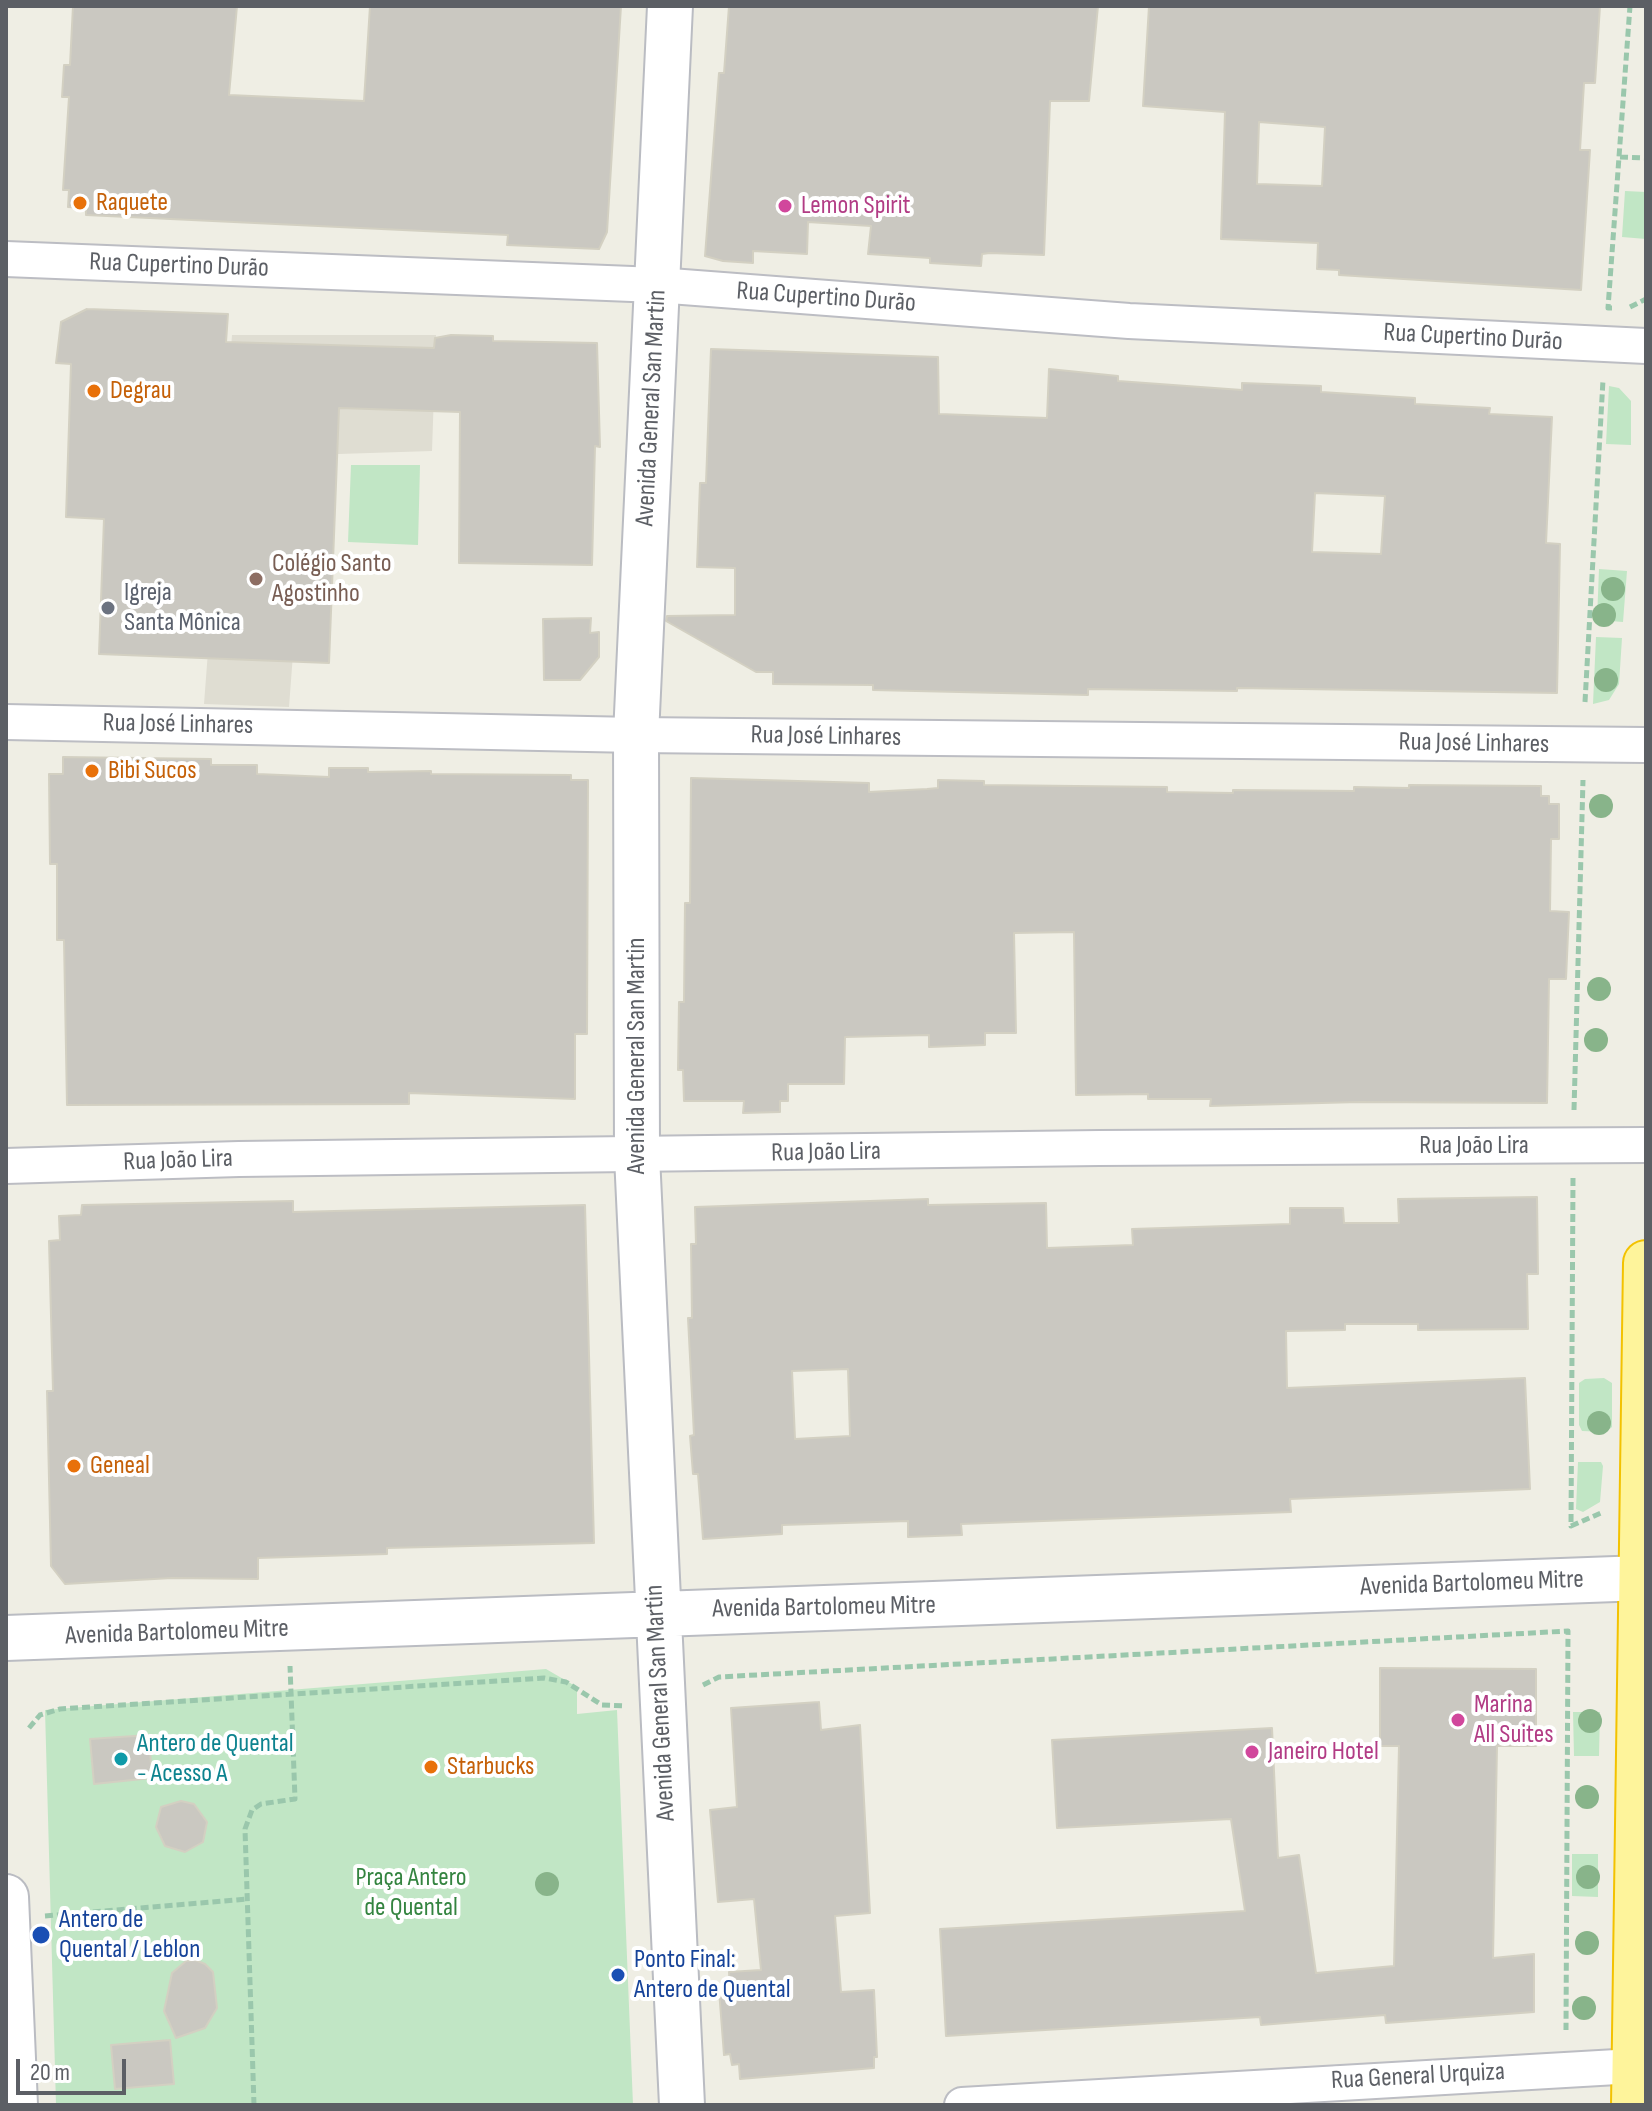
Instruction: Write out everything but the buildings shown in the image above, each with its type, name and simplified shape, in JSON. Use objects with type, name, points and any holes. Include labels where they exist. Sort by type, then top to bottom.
[{"type":"highway","points":[[1634,2086],[1644,1579],[1646,1263]]},
{"type":"main road","name":"Avenida General San Martin","points":[[670,6],[636,735],[637,1156],[656,1613],[682,2105]]},
{"type":"main road","name":"Avenida Bartolomeu Mitre","points":[[6,1638],[1644,1579]]},
{"type":"main road","points":[[6,1897],[15,2105]]},
{"type":"street","name":"Rua Cupertino Durão","points":[[6,259],[657,285],[1129,321],[1646,346]]},
{"type":"street","name":"Rua José Linhares","points":[[6,722],[636,735],[1646,745]]},
{"type":"street","name":"Rua João Lira","points":[[6,1166],[239,1159],[1099,1148],[1646,1145]]},
{"type":"street","name":"Rua General Urquiza","points":[[962,2105],[1634,2086]]},
{"type":"path","points":[[1608,308],[1630,6]]},
{"type":"path","points":[[1620,157],[1646,158]]},
{"type":"path","points":[[1585,702],[1604,366]]},
{"type":"path","points":[[1574,1111],[1583,768]]},
{"type":"path","points":[[1573,1176],[1571,1526],[1596,1518],[1606,1508]]},
{"type":"path","points":[[254,2105],[247,1819],[261,1804],[295,1799],[288,1629]]},
{"type":"path","points":[[29,1728],[40,1715],[60,1709],[544,1678],[566,1682],[602,1705],[661,1704],[719,1677],[1568,1631],[1566,2030]]},
{"type":"path","points":[[7,1919],[248,1899]]},
{"type":"shaded area","name":"Colégio Santo Agostinho","points":[[232,335],[436,335],[432,451],[308,455],[289,707],[204,704]]},
{"type":"green space","points":[[1625,191],[1646,192],[1646,239],[1622,237]]},
{"type":"green space","points":[[1609,386],[1619,388],[1631,401],[1631,445],[1606,444]]},
{"type":"green space","points":[[351,465],[420,465],[418,545],[348,542]]},
{"type":"green space","points":[[1599,569],[1627,571],[1623,622],[1597,620]]},
{"type":"green space","points":[[1596,637],[1622,638],[1619,684],[1609,700],[1593,704]]},
{"type":"green space","points":[[1604,1378],[1612,1383],[1612,1427],[1606,1432],[1582,1431],[1579,1425],[1579,1383],[1585,1379]]},
{"type":"green space","points":[[1578,1462],[1601,1462],[1603,1466],[1600,1502],[1583,1512],[1576,1509]]},
{"type":"green space","name":"Praça Antero de Quental","points":[[546,1669],[577,1687],[577,1714],[617,1710],[633,2105],[56,2105],[45,1710]]},
{"type":"green space","points":[[1573,1712],[1600,1712],[1599,1756],[1574,1756]]},
{"type":"green space","points":[[1572,1854],[1598,1854],[1598,1897],[1572,1896]]},
{"type":"place","name":"Raquete","points":[[80,203]]},
{"type":"place","name":"Lemon Spirit","points":[[785,206]]},
{"type":"place","name":"Degrau","points":[[94,391]]},
{"type":"place","name":"Colégio Santo Agostinho","points":[[256,579]]},
{"type":"place","name":"Igreja Santa Mônica","points":[[108,608]]},
{"type":"place","name":"Bibi Sucos","points":[[92,771]]},
{"type":"place","name":"Geneal","points":[[74,1466]]},
{"type":"place","name":"Marina All Suites","points":[[1458,1720]]},
{"type":"place","name":"Janeiro Hotel","points":[[1252,1752]]},
{"type":"place","name":"Antero de Quental - Acesso A","points":[[121,1759]]},
{"type":"place","name":"Starbucks","points":[[431,1767]]},
{"type":"place","name":"Antero de Quental / Leblon","points":[[41,1935]]},
{"type":"place","name":"Ponto Final: Antero de Quental","points":[[618,1975]]}]
